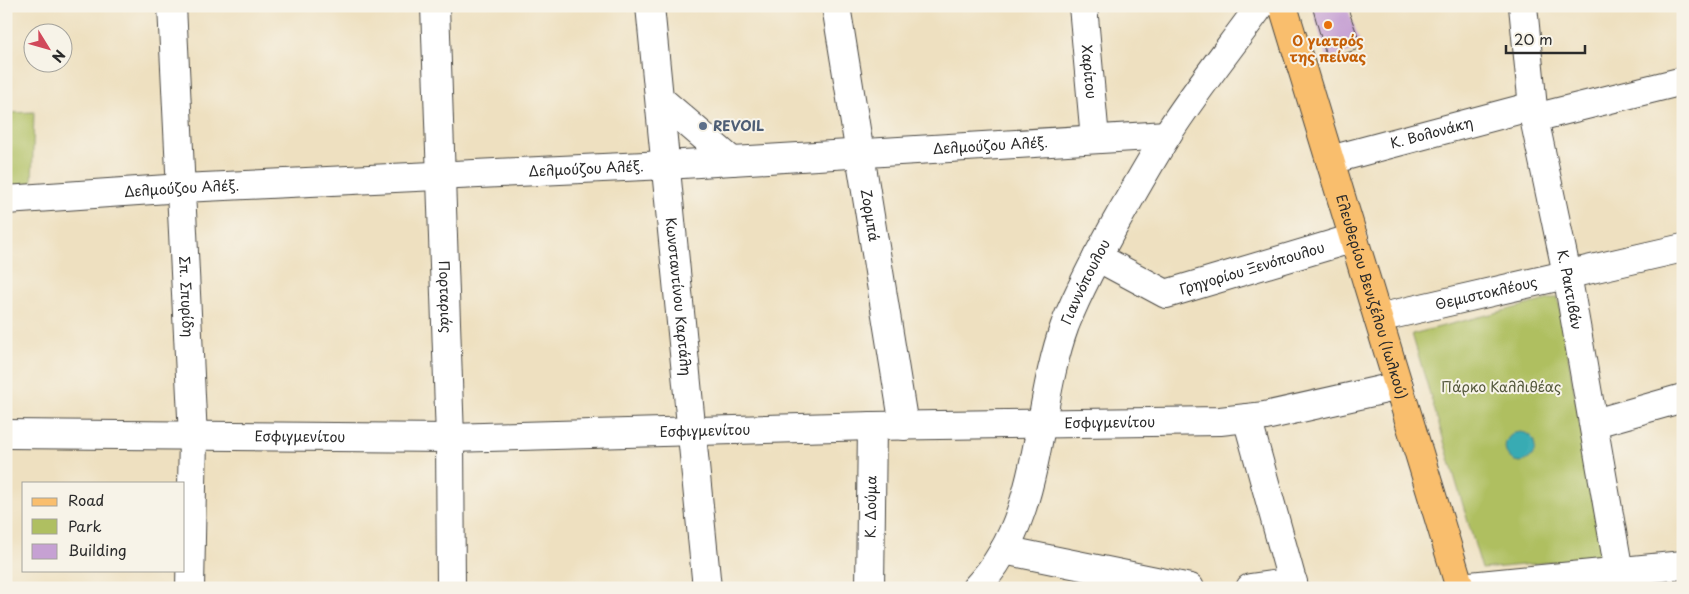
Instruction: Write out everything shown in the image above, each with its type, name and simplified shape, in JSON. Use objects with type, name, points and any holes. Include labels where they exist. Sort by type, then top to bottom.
[{"type":"main road","name":"Ελευθερίου Βενιζέλου (Ιωλκού)","points":[[1283,6],[1460,587]]},
{"type":"street","name":"Σπ. Σπυρίδη","points":[[172,6],[182,188],[192,437],[190,588]]},
{"type":"street","name":"Πορταριάς","points":[[435,6],[450,438],[451,588]]},
{"type":"street","name":"Κωνσταντίνου Καρτάλη","points":[[650,6],[693,431],[706,588]]},
{"type":"street","name":"Ζορμπά","points":[[836,6],[904,426]]},
{"type":"street","name":"Χαρίτου","points":[[1083,6],[1095,139]]},
{"type":"street","name":"Γιαννόπουλου","points":[[976,588],[1004,550],[1018,517],[1065,326],[1097,257],[1167,135],[1260,6]]},
{"type":"street","name":"Κ. Ρακτιβάν","points":[[1523,6],[1534,112],[1545,160],[1595,423],[1619,572]]},
{"type":"street","name":"Κ. Βολονάκη","points":[[1330,160],[1534,112],[1683,80]]},
{"type":"street","points":[[660,99],[732,161]]},
{"type":"street","name":"Δελμούζου Αλέξ.","points":[[6,200],[182,188],[666,165],[1167,135]]},
{"type":"street","name":"Γρηγορίου Ξενόπουλου","points":[[1097,257],[1166,294],[1354,238]]},
{"type":"street","name":"Θεμιστοκλέους","points":[[1378,318],[1683,248]]},
{"type":"street","name":"Εσφιγμενίτου","points":[[6,434],[450,438],[872,426],[1220,421],[1247,418],[1399,386]]},
{"type":"street","points":[[1595,423],[1683,398]]},
{"type":"street","points":[[1247,418],[1294,585],[1250,588]]},
{"type":"street","name":"Κ. Δούμα","points":[[870,588],[872,426]]},
{"type":"street","points":[[1004,550],[1190,588]]},
{"type":"street","points":[[1460,587],[1683,565]]},
{"type":"green space","points":[[34,112],[32,187],[6,189],[6,113]]},
{"type":"green space","name":"Πάρκο Καλλιθέας","points":[[1558,297],[1603,557],[1482,569],[1412,334]]},
{"type":"water","points":[[1520,432],[1531,436],[1535,447],[1531,458],[1520,462],[1509,458],[1505,447],[1509,436]]},
{"type":"building","points":[[1312,6],[1347,6],[1362,48],[1327,59]]},
{"type":"place","name":"Ο γιατρός της πείνας","points":[[1328,25]]},
{"type":"place","name":"REVOIL","points":[[703,126]]}]
